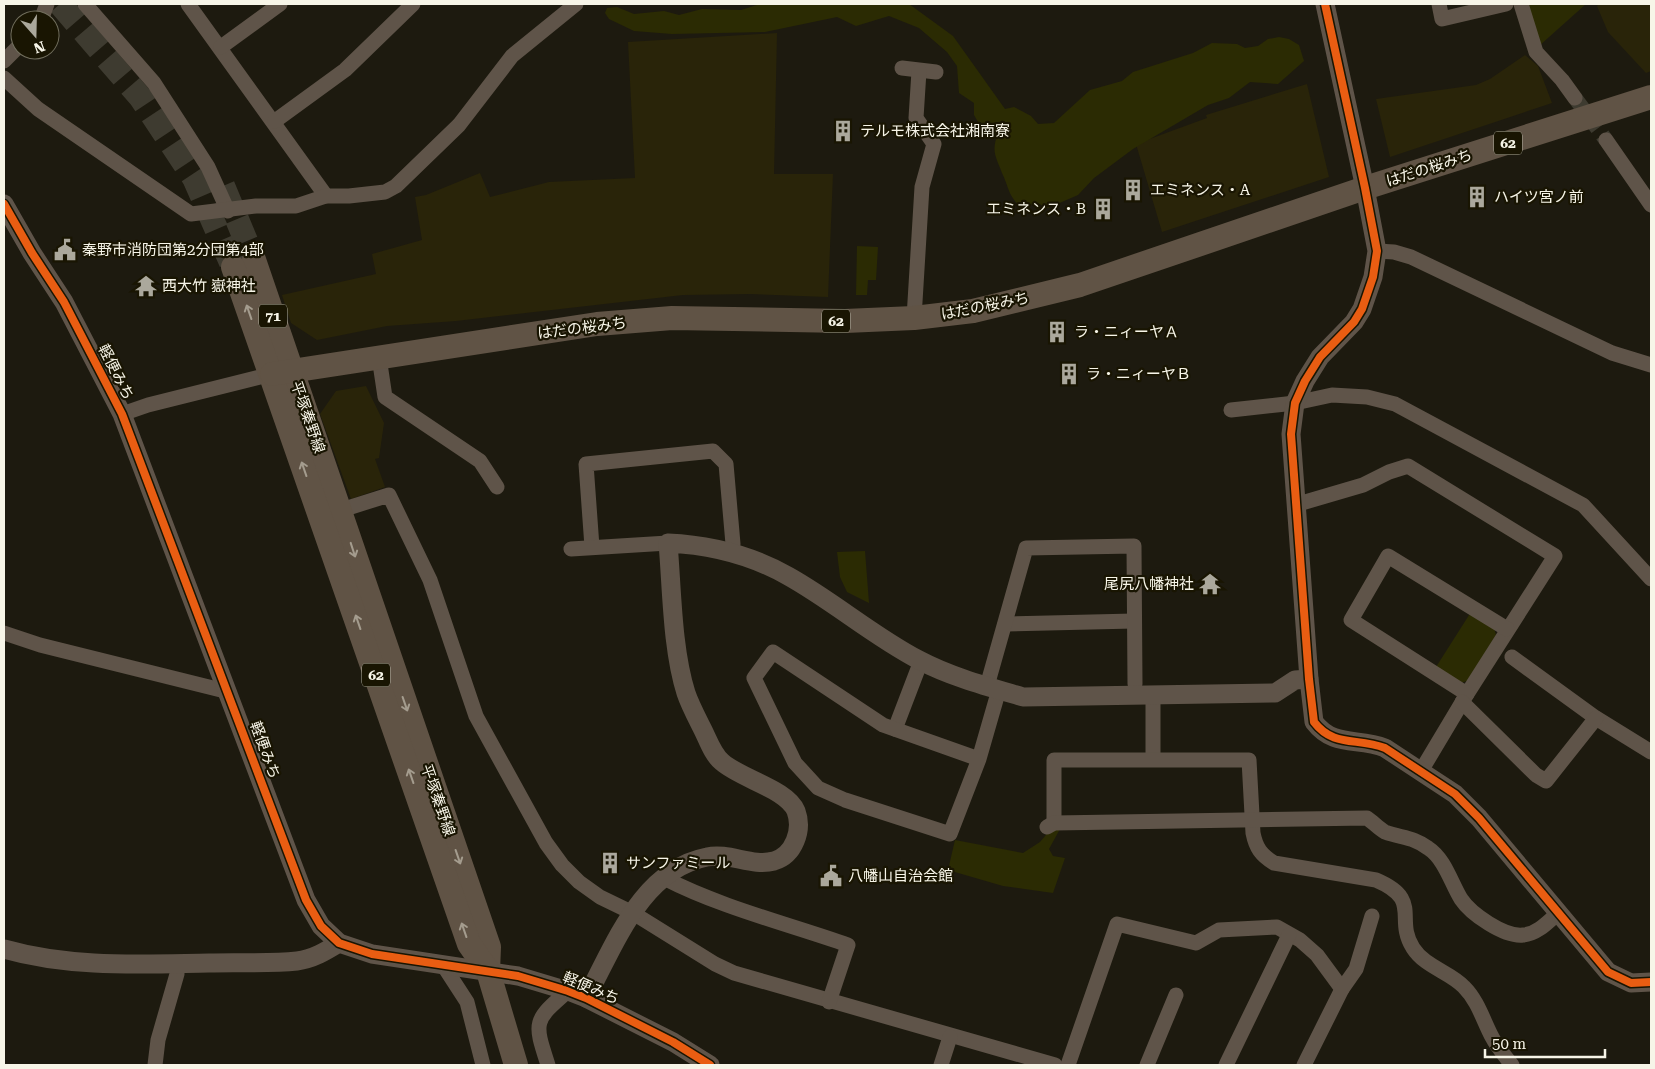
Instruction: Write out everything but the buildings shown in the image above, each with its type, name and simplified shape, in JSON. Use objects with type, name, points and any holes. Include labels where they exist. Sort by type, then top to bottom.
[{"type":"main road","name":"はだの桜みち","points":[[282,373],[597,324],[672,318],[845,321],[914,318],[973,311],[1080,285],[1366,188],[1651,97]]},
{"type":"main road","name":"71","points":[[244,263],[282,373]]},
{"type":"main road","name":"平塚秦野線","points":[[282,373],[330,513],[489,947],[488,971],[516,1065]]},
{"type":"street","points":[[85,4],[154,83],[208,166],[228,211]]},
{"type":"street","points":[[188,4],[275,121],[326,196]]},
{"type":"street","points":[[221,47],[280,4]]},
{"type":"street","points":[[275,121],[345,70],[413,4]]},
{"type":"street","points":[[1325,4],[1366,188],[1377,251],[1373,277],[1362,310],[1354,322],[1320,358],[1304,381],[1295,403],[1291,434],[1312,716],[1314,722],[1327,735],[1342,741],[1372,742],[1385,748],[1455,794],[1479,818],[1608,972],[1631,983],[1651,982]]},
{"type":"street","points":[[1439,4],[1442,19],[1506,4]]},
{"type":"street","points":[[1521,4],[1536,52],[1562,80],[1575,98]]},
{"type":"street","points":[[4,78],[46,114],[192,214],[256,206],[296,206],[326,196],[349,196],[384,192],[396,186],[458,125],[512,56],[569,5]]},
{"type":"street","points":[[902,68],[936,72]]},
{"type":"street","points":[[914,318],[922,187],[934,144],[916,118],[919,71]]},
{"type":"street","points":[[1606,140],[1651,204]]},
{"type":"street","name":"軽便みち","points":[[4,204],[32,254],[64,302],[122,414],[229,692],[306,900],[321,926],[339,943],[372,954],[518,976],[568,991],[586,998],[673,1042],[710,1065]]},
{"type":"street","points":[[1377,251],[1394,252],[1425,263],[1612,353],[1651,365]]},
{"type":"street","points":[[379,357],[385,397],[480,461],[497,487]]},
{"type":"street","points":[[122,414],[148,405],[282,373]]},
{"type":"street","points":[[1231,410],[1295,403],[1332,395],[1367,397],[1395,404],[1583,505],[1651,579]]},
{"type":"street","points":[[592,547],[586,464],[713,451],[726,464],[733,544],[731,552]]},
{"type":"street","points":[[1295,505],[1363,485],[1389,472],[1408,466],[1555,556],[1507,629],[1421,771]]},
{"type":"street","points":[[330,513],[389,495],[430,580],[476,716],[546,843],[562,865],[579,882],[600,897],[633,913],[715,964],[734,973],[950,1037],[1055,1065]]},
{"type":"street","points":[[571,549],[668,543],[710,547],[731,552],[788,576],[922,661],[992,693],[1023,697],[1275,693],[1295,680],[1309,679]]},
{"type":"street","points":[[586,998],[633,913],[646,894],[676,867],[708,856],[757,862],[774,861],[787,853],[794,844],[800,826],[796,810],[786,797],[733,771],[720,760],[686,694],[679,666],[668,543]]},
{"type":"street","points":[[979,759],[883,725],[773,652],[754,678],[795,763],[818,788],[845,800],[950,834],[979,759],[1006,624],[1026,548],[1134,546],[1135,684]]},
{"type":"street","points":[[1507,629],[1388,556],[1351,620],[1464,698],[1536,775],[1546,781],[1596,718]]},
{"type":"street","points":[[1006,624],[1134,621]]},
{"type":"street","points":[[4,633],[40,645],[229,692]]},
{"type":"street","points":[[1512,657],[1596,718],[1651,752]]},
{"type":"street","points":[[895,729],[922,661]]},
{"type":"street","points":[[1153,695],[1153,759]]},
{"type":"street","points":[[1512,1065],[1493,1040],[1475,999],[1463,986],[1433,966],[1413,949],[1406,930],[1406,906],[1397,892],[1388,885],[1376,880],[1274,863],[1262,855],[1255,845],[1252,821],[1249,760],[1054,760],[1050,825],[1252,821],[1367,818],[1384,832],[1408,836],[1430,848],[1453,881],[1461,899],[1475,915],[1497,928],[1522,936],[1537,931],[1558,913]]},
{"type":"street","points":[[664,878],[679,886],[739,908],[848,945],[830,1002]]},
{"type":"street","points":[[1304,1065],[1342,989],[1356,969],[1372,916]]},
{"type":"street","points":[[1068,1065],[1117,924],[1196,943],[1219,930],[1277,927],[1300,940],[1317,955],[1342,989]]},
{"type":"street","points":[[1226,1065],[1289,935]]},
{"type":"street","points":[[4,949],[30,956],[74,963],[298,961],[324,953],[339,943]]},
{"type":"street","points":[[155,1065],[158,1040],[177,974],[177,963]]},
{"type":"street","points":[[443,965],[467,1002],[483,1065]]},
{"type":"street","points":[[548,1065],[539,1036],[538,1025],[542,1014],[568,991]]},
{"type":"street","points":[[1147,1065],[1176,995]]},
{"type":"street","points":[[941,1065],[950,1037]]},
{"type":"shaded area","points":[[760,4],[909,4],[953,36],[1005,109],[1014,107],[1031,116],[1038,124],[1054,123],[1090,90],[1122,81],[1133,72],[1193,53],[1212,43],[1237,44],[1245,48],[1258,46],[1268,39],[1279,37],[1289,39],[1299,45],[1304,61],[1278,84],[1250,82],[1229,98],[1208,105],[1133,149],[1094,178],[1078,195],[1048,208],[1037,203],[1021,208],[1011,195],[997,160],[995,153],[996,139],[992,133],[982,129],[974,115],[974,103],[959,93],[957,66],[947,52],[919,28],[889,16],[856,26],[837,17],[765,32],[672,34],[634,31],[609,19],[605,13],[607,8],[617,7],[634,14],[664,11],[679,15],[702,9],[741,10]]},
{"type":"shaded area","points":[[1527,4],[1586,4],[1539,46]]},
{"type":"shaded area","points":[[1599,4],[1651,5],[1651,71],[1646,73],[1608,32],[1597,6]]},
{"type":"shaded area","points":[[777,33],[774,174],[833,174],[828,297],[750,294],[683,295],[456,321],[387,326],[317,340],[291,323],[282,295],[376,274],[372,254],[422,240],[415,197],[426,195],[480,173],[490,197],[549,182],[635,178],[628,42]]},
{"type":"shaded area","points":[[1525,55],[1538,66],[1552,103],[1390,157],[1376,99],[1476,85],[1490,79]]},
{"type":"shaded area","points":[[1307,84],[1329,177],[1162,232],[1136,144],[1207,118],[1206,115]]},
{"type":"shaded area","points":[[857,246],[878,247],[876,280],[868,280],[867,295],[856,295]]},
{"type":"shaded area","points":[[366,386],[384,423],[379,458],[375,459],[385,487],[351,499],[320,414],[336,391]]},
{"type":"shaded area","points":[[865,551],[869,603],[847,592],[840,577],[837,552]]},
{"type":"shaded area","points":[[1471,612],[1494,628],[1496,635],[1467,681],[1460,683],[1436,667]]},
{"type":"shaded area","points":[[1051,829],[1060,829],[1049,849],[1053,856],[1065,858],[1053,893],[1003,886],[948,870],[955,840],[1023,853],[1040,842]]},
{"type":"tunnel","points":[[60,4],[141,98],[194,178],[233,267]]},
{"type":"tunnel","points":[[1575,98],[1606,140]]},
{"type":"tunnel","points":[[223,186],[254,260]]},
{"type":"cycle path","points":[[1325,4],[1377,251],[1373,277],[1362,309],[1354,322],[1320,357],[1305,381],[1295,403],[1291,434],[1309,679],[1314,722],[1322,730],[1338,739],[1385,748],[1455,794],[1479,818],[1608,972],[1631,983],[1651,982]]},
{"type":"cycle path","points":[[4,204],[32,253],[64,302],[122,414],[306,900],[321,926],[339,943],[372,954],[518,976],[568,991],[586,998],[673,1042],[710,1065]]},
{"type":"place","name":"テルモ株式会社湘南寮","points":[[843,131]]},
{"type":"place","name":"エミネンス・A","points":[[1133,190]]},
{"type":"place","name":"ハイツ宮ノ前","points":[[1477,197]]},
{"type":"place","name":"エミネンス・B","points":[[1103,209]]},
{"type":"place","name":"秦野市消防団第2分団第4部","points":[[65,250]]},
{"type":"place","name":"西大竹 嶽神社","points":[[146,286]]},
{"type":"place","name":"ラ・ニィーヤＡ","points":[[1057,332]]},
{"type":"place","name":"ラ・ニィーヤＢ","points":[[1069,374]]},
{"type":"place","name":"尾尻八幡神社","points":[[1210,584]]},
{"type":"place","name":"サンファミール","points":[[610,863]]},
{"type":"place","name":"八幡山自治会館","points":[[831,876]]}]
